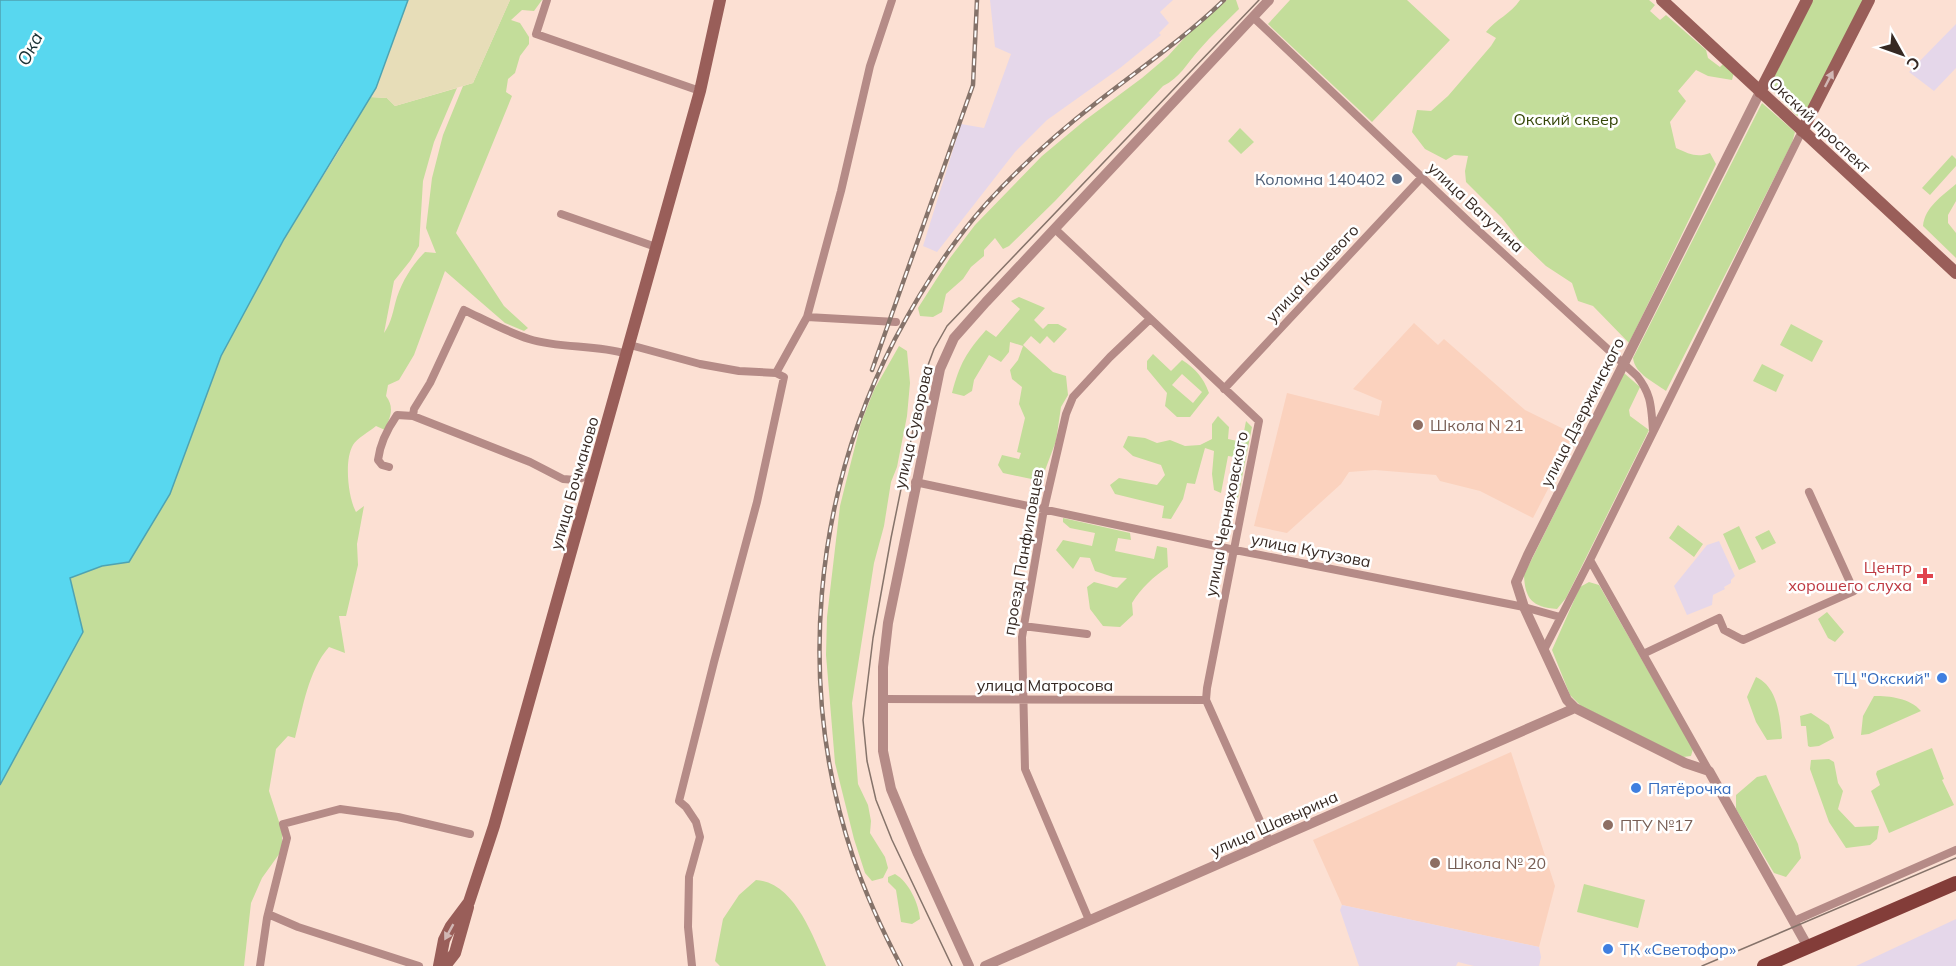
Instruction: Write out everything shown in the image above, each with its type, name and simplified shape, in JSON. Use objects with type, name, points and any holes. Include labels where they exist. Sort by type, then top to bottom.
[{"type":"main road","name":"улица Бочманово","points":[[439,966],[440,952],[447,932],[470,902],[528,711],[700,91],[720,0]]},
{"type":"main road","name":"Окский проспект","points":[[1662,0],[1956,273]]},
{"type":"main road","name":"улица Дзержинского","points":[[1760,92],[1807,0]]},
{"type":"main road","points":[[1802,131],[1869,0]]},
{"type":"main road","points":[[1764,966],[1956,883]]},
{"type":"main road","points":[[445,966],[455,953],[470,902]]},
{"type":"street","points":[[547,0],[536,34],[700,91]]},
{"type":"street","points":[[777,373],[807,317],[842,191],[870,66],[892,0]]},
{"type":"street","name":"улица Суворова","points":[[969,966],[891,789],[883,751],[883,666],[888,623],[915,482],[940,369],[954,338],[1269,0]]},
{"type":"street","name":"улица Ватутина","points":[[1253,17],[1637,376],[1651,398],[1653,431]]},
{"type":"street","name":"улица Дзержинского","points":[[1709,771],[1685,764],[1575,708],[1566,700],[1524,607],[1516,582],[1760,92]]},
{"type":"street","points":[[1544,650],[1802,131]]},
{"type":"street","name":"улица Кошевого","points":[[1224,389],[1422,177]]},
{"type":"street","points":[[561,214],[656,248]]},
{"type":"street","name":"улица Черняховского","points":[[1055,228],[1259,421],[1206,700]]},
{"type":"street","points":[[412,417],[464,310],[529,339],[553,344],[628,349],[739,371],[777,373],[784,377],[756,502],[680,801],[696,822],[700,837],[689,877],[688,927],[692,966]]},
{"type":"street","points":[[807,317],[896,322]]},
{"type":"street","name":"проезд Панфиловцев","points":[[1089,920],[1025,769],[1021,651],[1023,626],[1044,509],[1066,414],[1073,398],[1110,357],[1150,319]]},
{"type":"street","points":[[389,467],[382,465],[378,460],[379,451],[388,428],[397,415],[412,417],[530,462],[563,478],[576,480],[593,474]]},
{"type":"street","name":"улица Кутузова","points":[[915,482],[1235,550],[1524,607],[1560,617]]},
{"type":"street","points":[[1643,654],[1719,618],[1724,630],[1743,640],[1854,591],[1809,492]]},
{"type":"street","points":[[1590,560],[1808,947]]},
{"type":"street","points":[[1023,626],[1087,634]]},
{"type":"street","name":"улица Матросова","points":[[883,699],[1206,700]]},
{"type":"street","points":[[1206,700],[1269,841]]},
{"type":"street","name":"улица Шавырина","points":[[984,966],[1575,708]]},
{"type":"street","points":[[260,966],[268,914],[287,838],[283,824],[340,809],[398,817],[470,834]]},
{"type":"street","points":[[1794,921],[1956,850]]},
{"type":"street","points":[[268,914],[298,927],[419,966]]},
{"type":"shaded area","points":[[990,0],[1173,0],[1160,12],[1169,23],[1159,33],[1161,35],[1120,68],[1047,120],[1015,152],[937,252],[923,246],[961,124],[984,128],[1011,54],[995,47]]},
{"type":"shaded area","points":[[1956,24],[1956,68],[1934,91],[1909,72]]},
{"type":"shaded area","name":"Школа N 21","points":[[1414,323],[1438,345],[1444,339],[1525,410],[1576,435],[1533,518],[1480,491],[1440,481],[1436,475],[1375,470],[1349,472],[1341,484],[1287,533],[1254,526],[1287,393],[1379,416],[1382,401],[1353,389]]},
{"type":"shaded area","points":[[1719,541],[1735,576],[1731,583],[1724,587],[1725,589],[1713,595],[1712,605],[1687,615],[1674,586],[1707,545]]},
{"type":"shaded area","name":"Школа № 20","points":[[1511,752],[1555,886],[1539,947],[1342,905],[1313,840]]},
{"type":"shaded area","points":[[1342,905],[1539,947],[1541,957],[1539,966],[1474,966],[1458,962],[1456,966],[1359,966],[1340,910]]},
{"type":"shaded area","points":[[1956,919],[1956,966],[1856,966]]},
{"type":"green space","points":[[510,0],[542,0],[534,11],[522,10],[511,20],[520,23],[529,37],[529,44],[520,56],[515,73],[508,79],[506,92],[512,96],[456,233],[504,306],[528,328],[524,331],[505,323],[445,271],[414,355],[399,380],[388,385],[386,396],[391,413],[385,430],[376,426],[353,445],[348,469],[349,488],[356,512],[364,506],[357,544],[358,565],[346,616],[339,616],[345,653],[329,647],[311,678],[295,738],[288,736],[276,749],[269,791],[282,831],[282,850],[262,878],[251,903],[244,966],[0,966],[0,785],[83,632],[70,578],[102,566],[129,562],[170,494],[221,356],[284,239],[370,97],[387,98],[395,106],[457,88],[434,142],[423,181],[419,246],[394,281],[384,333],[408,273],[425,252],[436,253],[426,228],[432,178],[443,135],[463,86],[473,83]]},
{"type":"green space","points":[[1227,0],[1236,0],[1239,9],[1204,44],[1179,75],[1163,86],[1055,201],[1009,246],[1003,249],[995,238],[984,250],[984,256],[946,294],[942,312],[933,317],[920,316],[918,308],[950,258],[975,225],[1042,156],[1142,78]]},
{"type":"green space","points":[[1290,0],[1407,0],[1450,40],[1372,122],[1268,24]]},
{"type":"green space","name":"Окский сквер","points":[[1520,0],[1649,0],[1655,5],[1650,11],[1660,20],[1666,15],[1706,50],[1708,58],[1720,67],[1724,63],[1734,72],[1732,80],[1708,76],[1696,70],[1678,91],[1686,101],[1670,122],[1676,148],[1693,155],[1710,153],[1716,164],[1629,343],[1593,306],[1578,301],[1572,283],[1546,266],[1466,182],[1465,171],[1468,156],[1454,155],[1446,160],[1425,149],[1412,132],[1417,110],[1431,111],[1448,96],[1496,38],[1486,32]]},
{"type":"green space","points":[[1813,0],[1863,0],[1805,114],[1797,116],[1769,87]]},
{"type":"green space","points":[[1762,103],[1795,132],[1792,143],[1666,391],[1637,369],[1633,358]]},
{"type":"green space","points":[[1240,128],[1254,142],[1241,154],[1228,141]]},
{"type":"green space","points":[[1952,155],[1956,159],[1956,166],[1930,195],[1922,188]]},
{"type":"green space","points":[[1956,184],[1956,201],[1948,215],[1948,223],[1956,233],[1956,258],[1923,226],[1927,213]]},
{"type":"green space","points":[[1019,297],[1045,308],[1034,320],[1043,329],[1048,324],[1058,324],[1067,329],[1054,343],[1047,336],[1040,344],[1031,336],[1023,345],[1053,372],[1066,376],[1068,395],[1061,407],[1056,441],[1041,481],[1003,473],[998,465],[1002,455],[1019,459],[1021,453],[1017,452],[1025,418],[1019,404],[1022,387],[1012,379],[1010,370],[1018,360],[1023,346],[1010,342],[1009,352],[1001,362],[989,355],[974,380],[972,391],[964,396],[952,393],[961,366],[969,352],[986,330],[996,337],[1020,309],[1011,301]]},
{"type":"green space","points":[[1791,324],[1823,341],[1812,362],[1780,345]]},
{"type":"green space","points":[[899,346],[907,351],[910,383],[907,416],[874,563],[852,703],[858,784],[868,805],[871,821],[870,833],[885,857],[888,868],[883,878],[872,881],[865,873],[854,839],[835,763],[826,655],[827,617],[840,506],[861,423],[874,390]]},
{"type":"green space","points":[[1153,354],[1171,371],[1182,360],[1198,374],[1209,393],[1190,417],[1177,417],[1165,406],[1167,393],[1147,369],[1147,361]],"holes":[[[1182,374],[1202,392],[1193,403],[1172,385]]]},
{"type":"green space","points":[[1762,364],[1784,375],[1776,392],[1753,381]]},
{"type":"green space","points":[[1624,373],[1640,387],[1629,410],[1630,416],[1649,430],[1566,598],[1557,609],[1541,606],[1528,596],[1524,575]]},
{"type":"green space","points":[[1218,416],[1229,427],[1228,439],[1242,442],[1246,421],[1252,427],[1238,498],[1233,496],[1240,458],[1228,456],[1221,493],[1214,490],[1212,474],[1214,451],[1205,448],[1195,484],[1187,483],[1183,499],[1171,519],[1162,518],[1164,506],[1115,494],[1110,485],[1119,478],[1157,485],[1165,475],[1161,465],[1133,456],[1123,447],[1128,436],[1145,438],[1157,443],[1170,440],[1185,446],[1200,445],[1212,439],[1212,424]]},
{"type":"green space","points":[[1063,518],[1130,533],[1131,540],[1118,538],[1115,551],[1154,559],[1157,546],[1167,548],[1168,567],[1139,592],[1132,603],[1133,615],[1120,627],[1103,626],[1090,609],[1087,587],[1094,582],[1117,588],[1127,578],[1113,577],[1095,571],[1090,558],[1080,557],[1073,569],[1056,550],[1063,540],[1092,546],[1095,533],[1070,528],[1063,522]]},
{"type":"green space","points":[[1678,525],[1703,544],[1694,557],[1669,538]]},
{"type":"green space","points":[[1739,526],[1756,562],[1739,570],[1723,534]]},
{"type":"green space","points":[[1769,530],[1776,543],[1762,550],[1755,537]]},
{"type":"green space","points":[[1589,582],[1599,585],[1693,749],[1691,756],[1683,757],[1581,706],[1570,695],[1552,650],[1580,587]]},
{"type":"green space","points":[[1827,612],[1844,632],[1835,642],[1828,638],[1818,619]]},
{"type":"green space","points":[[1756,677],[1769,688],[1777,703],[1781,739],[1767,740],[1756,722],[1747,697]]},
{"type":"green space","points":[[1874,696],[1893,697],[1906,701],[1921,711],[1869,734],[1861,735],[1863,716]]},
{"type":"green space","points":[[1811,713],[1829,725],[1834,738],[1819,746],[1810,747],[1806,726],[1801,726],[1800,716]]},
{"type":"green space","points":[[1932,748],[1944,779],[1942,780],[1954,805],[1889,833],[1871,791],[1880,785],[1877,771]]},
{"type":"green space","points":[[1829,759],[1834,762],[1838,783],[1843,791],[1838,809],[1855,827],[1879,826],[1877,839],[1870,845],[1846,848],[1829,822],[1810,769],[1811,760]]},
{"type":"green space","points":[[1766,775],[1798,844],[1801,858],[1786,877],[1774,873],[1736,809],[1736,795],[1757,777]]},
{"type":"green space","points":[[895,874],[905,882],[918,907],[920,919],[912,924],[901,922],[896,890],[888,882],[888,877]]},
{"type":"green space","points":[[756,880],[769,883],[791,900],[808,926],[826,966],[720,966],[715,961],[723,919],[739,895]]},
{"type":"green space","points":[[1584,884],[1645,900],[1638,928],[1577,912]]},
{"type":"sand","points":[[408,0],[510,0],[473,83],[395,106],[387,98],[370,97],[376,88]]},
{"type":"water","name":"Ока","points":[[0,0],[408,0],[376,88],[284,239],[221,356],[170,494],[129,562],[102,566],[70,578],[83,632],[0,785]]},
{"type":"tram line","points":[[952,966],[892,840],[876,800],[867,761],[863,720],[873,638],[924,376],[934,349],[947,326],[1259,0]]},
{"type":"tram line","points":[[1702,966],[1956,858]]},
{"type":"railway","points":[[872,370],[973,85],[977,0]]},
{"type":"railway","points":[[901,966],[863,885],[853,857],[835,792],[824,727],[820,660],[822,594],[831,528],[846,463],[867,400],[895,339],[915,303],[937,268],[987,203],[1053,138],[1178,40],[1224,0]]},
{"type":"place","name":"Коломна 140402","points":[[1397,179]]},
{"type":"place","name":"Школа N 21","points":[[1418,425]]},
{"type":"place","name":"Центр хорошего слуха","points":[[1925,576]]},
{"type":"place","name":"ТЦ \"Окский\"","points":[[1942,678]]},
{"type":"place","name":"Пятёрочка","points":[[1636,788]]},
{"type":"place","name":"ПТУ №17","points":[[1608,825]]},
{"type":"place","name":"Школа № 20","points":[[1435,863]]},
{"type":"place","name":"ТК «Светофор»","points":[[1608,949]]}]
